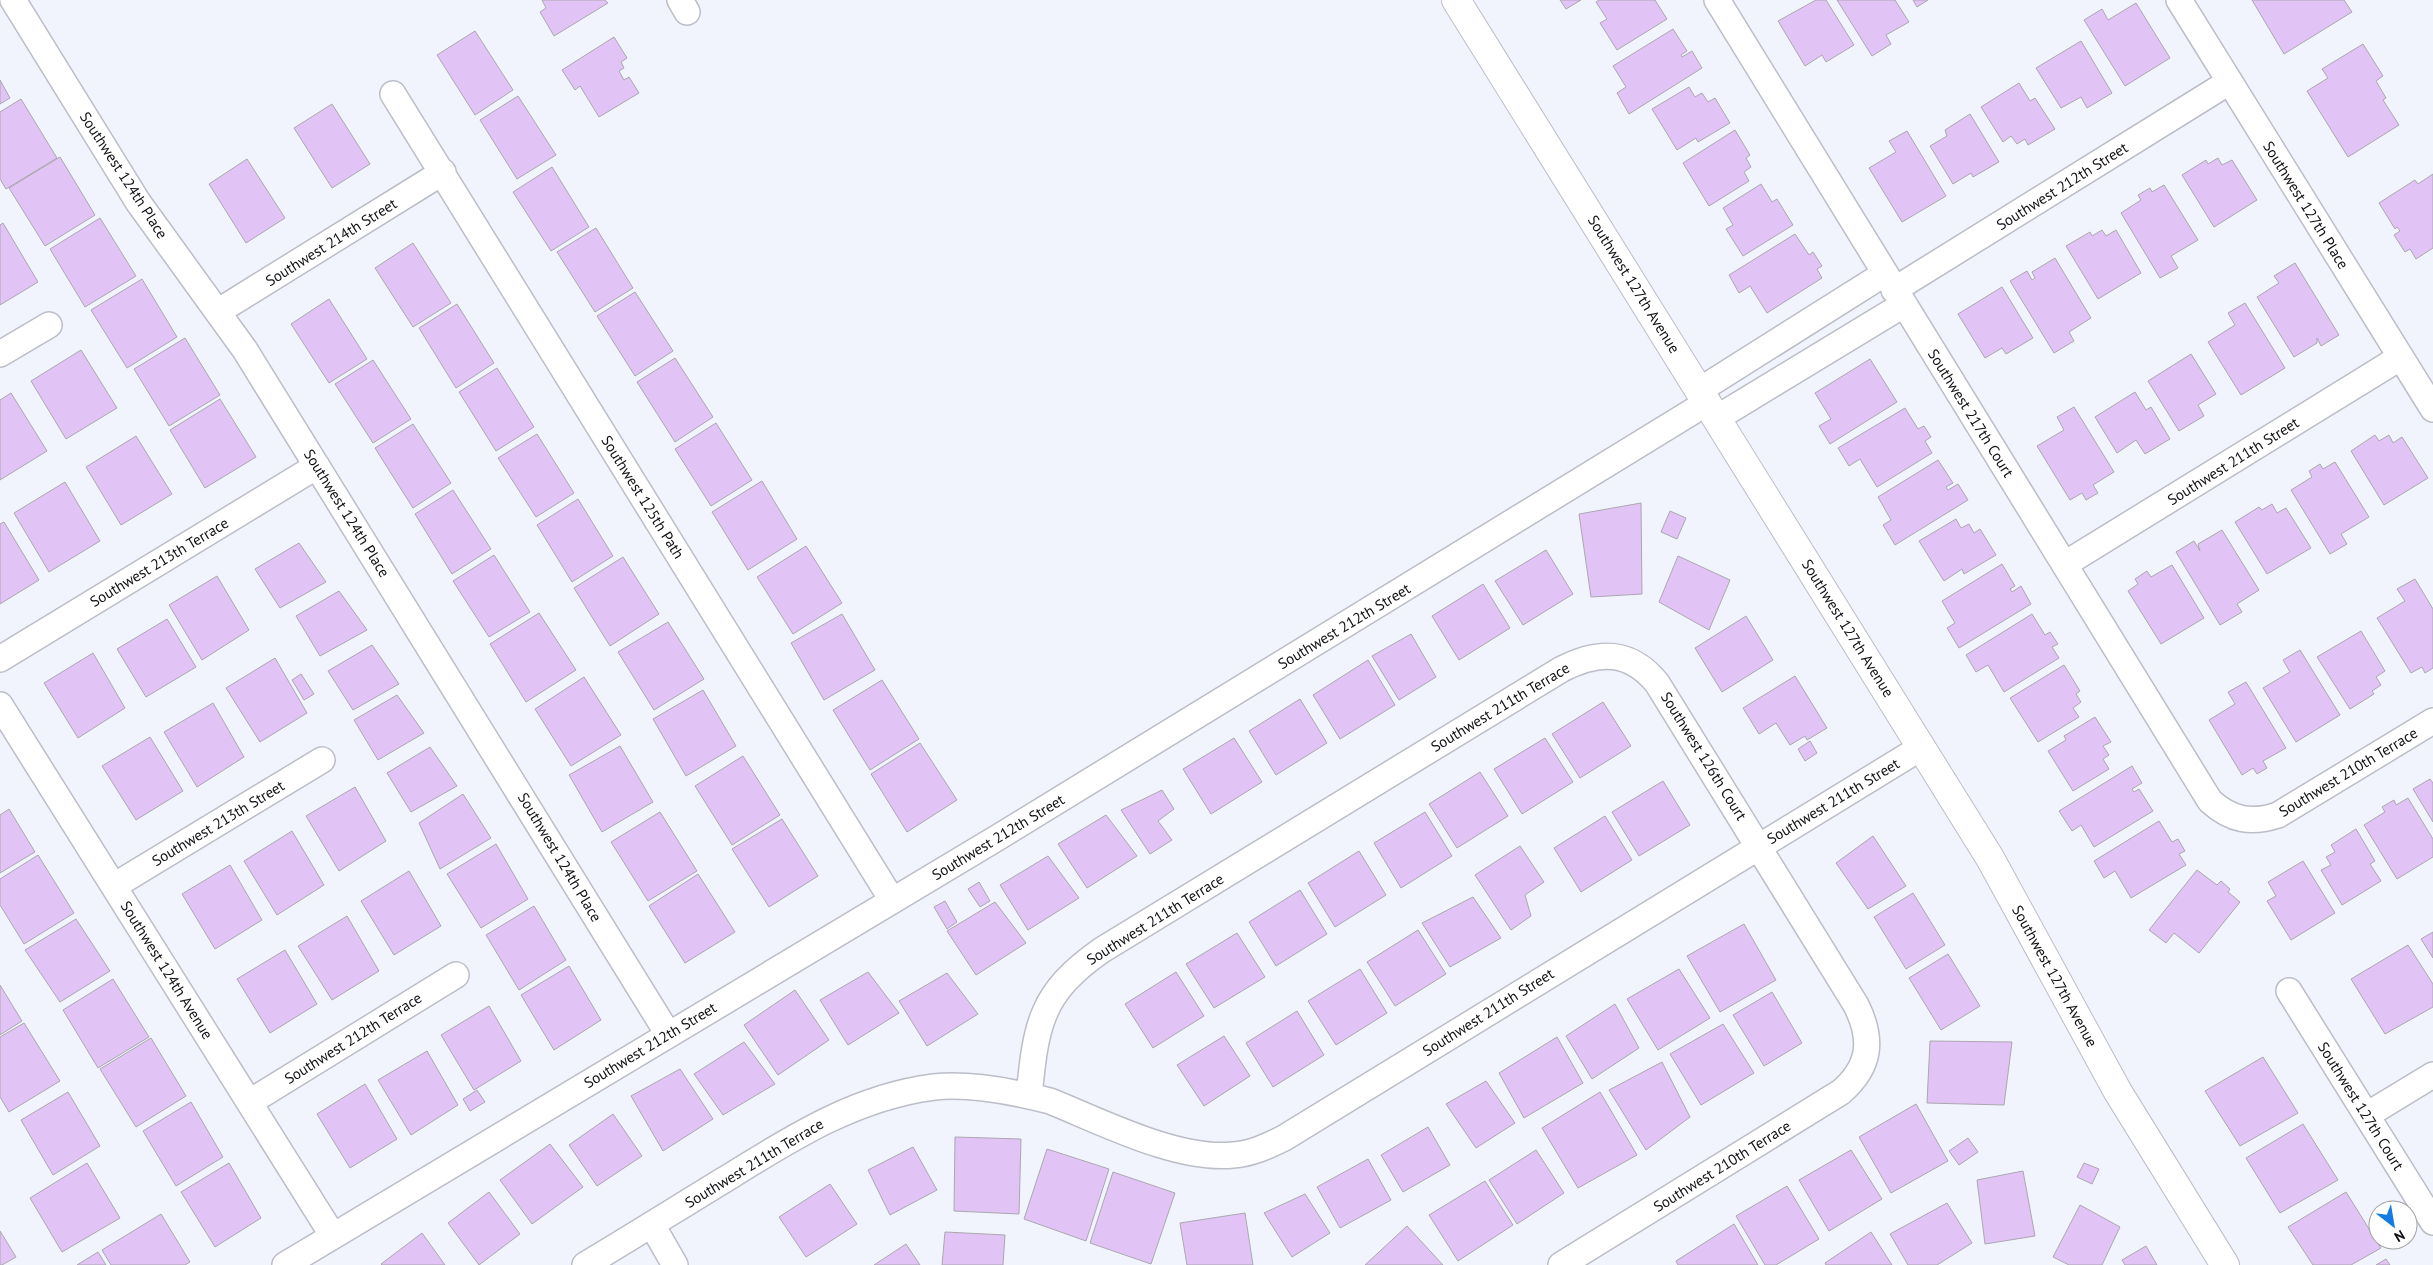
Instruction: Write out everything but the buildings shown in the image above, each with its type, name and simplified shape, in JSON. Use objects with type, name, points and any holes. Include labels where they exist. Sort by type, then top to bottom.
[{"type":"street","name":"Southwest 124th Place","points":[[13,0],[138,202],[219,312],[317,466],[668,1034]]},
{"type":"street","name":"Southwest 127th Avenue","points":[[1456,0],[1990,858],[2118,1092],[2225,1265]]},
{"type":"street","name":"Southwest 217th Court","points":[[1717,0],[2204,792],[2220,810],[2232,817]]},
{"type":"street","name":"Southwest 127th Place","points":[[2179,0],[2433,409]]},
{"type":"street","name":"Southwest 212th Street","points":[[284,1265],[892,900],[1894,290],[2229,82]]},
{"type":"street","name":"Southwest 125th Path","points":[[393,94],[892,900]]},
{"type":"street","name":"Southwest 214th Street","points":[[219,312],[443,172]]},
{"type":"street","name":"Southwest 212th Street","points":[[1708,403],[1894,290]]},
{"type":"street","points":[[0,354],[49,325]]},
{"type":"street","name":"Southwest 211th Street","points":[[2065,564],[2401,357]]},
{"type":"street","name":"Southwest 213th Terrace","points":[[0,659],[317,466]]},
{"type":"street","name":"Southwest 211th Terrace","points":[[586,1265],[801,1132],[867,1102],[936,1087],[988,1090],[1029,1096],[1034,1049],[1043,1015],[1056,992],[1076,968],[1102,950],[1562,668],[1592,657],[1624,657]]},
{"type":"street","name":"Southwest 126th Court","points":[[1624,657],[1647,670],[1658,683],[1760,845],[1856,1005],[1866,1031],[1867,1051]]},
{"type":"street","name":"Southwest 124th Avenue","points":[[0,705],[333,1236]]},
{"type":"street","name":"Southwest 210th Terrace","points":[[2232,817],[2264,820],[2278,815],[2433,721]]},
{"type":"street","name":"Southwest 211th Street","points":[[1029,1096],[1050,1101],[1181,1152],[1218,1156],[1235,1155],[1261,1149],[1284,1138],[1922,747]]},
{"type":"street","name":"Southwest 213th Street","points":[[114,886],[322,760]]},
{"type":"street","name":"Southwest 212th Terrace","points":[[250,1102],[456,975]]},
{"type":"street","name":"Southwest 127th Court","points":[[2289,991],[2433,1222]]},
{"type":"street","name":"Southwest 210th Terrace","points":[[1561,1265],[1841,1092],[1857,1074],[1867,1051]]},
{"type":"street","points":[[2367,1115],[2433,1074]]},
{"type":"street","points":[[652,1224],[675,1265]]}]
